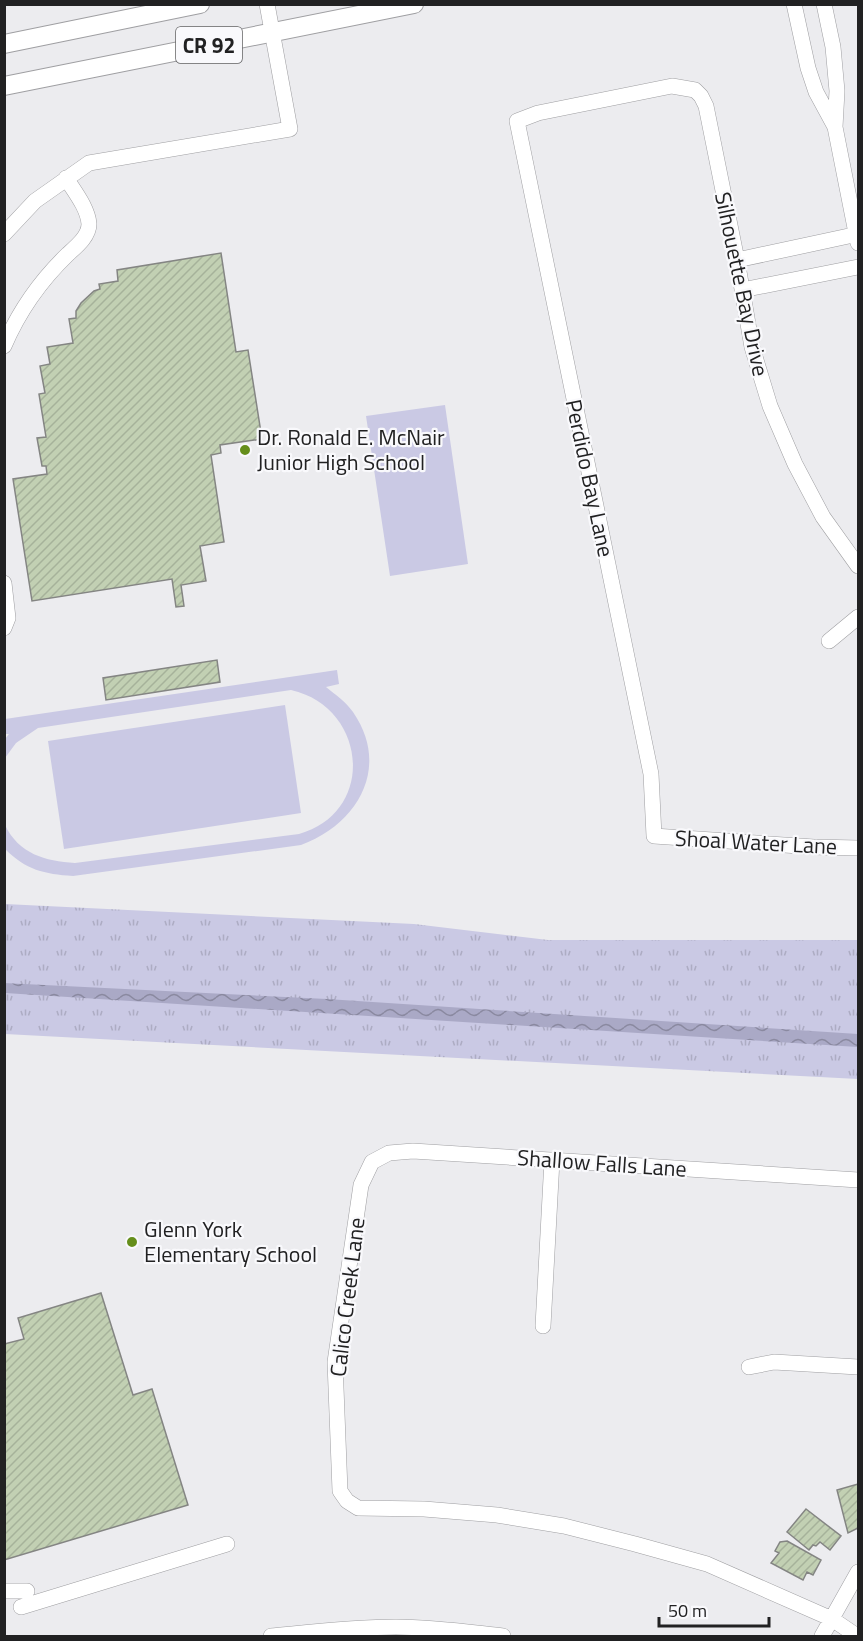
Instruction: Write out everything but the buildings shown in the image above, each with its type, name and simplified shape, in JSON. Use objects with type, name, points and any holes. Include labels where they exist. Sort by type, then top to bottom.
[{"type":"main road","name":"CR 92","points":[[4,44],[200,4]]},
{"type":"main road","name":"CR 92","points":[[4,86],[414,4]]},
{"type":"street","points":[[4,234],[35,201],[89,163],[290,129],[267,4]]},
{"type":"street","points":[[737,260],[858,238],[834,128],[816,92],[808,68],[794,4]]},
{"type":"street","points":[[824,4],[833,47],[837,91],[834,128]]},
{"type":"street","name":"Silhouette Bay Drive","points":[[517,121],[538,113],[672,86],[694,90],[701,96],[706,106],[752,347],[770,406],[795,464],[823,517],[858,566]]},
{"type":"street","name":"Perdido Bay Lane","points":[[517,121],[651,774],[654,836]]},
{"type":"street","points":[[4,346],[34,293],[60,262],[79,244],[88,229],[89,223],[84,207],[66,178]]},
{"type":"street","points":[[742,290],[858,267]]},
{"type":"street","points":[[4,583],[8,618],[4,628]]},
{"type":"street","points":[[829,641],[858,617]]},
{"type":"street","name":"Shoal Water Lane","points":[[654,836],[858,848]]},
{"type":"street","name":"Shallow Falls Lane","points":[[361,1185],[372,1162],[389,1154],[413,1150],[858,1180]]},
{"type":"street","points":[[543,1326],[552,1160]]},
{"type":"street","name":"Calico Creek Lane","points":[[361,1185],[335,1362],[340,1491],[347,1501],[358,1508],[476,1513],[564,1526],[707,1564],[832,1619]]},
{"type":"street","points":[[749,1367],[774,1362],[858,1367]]},
{"type":"street","points":[[21,1607],[226,1544]]},
{"type":"street","points":[[822,1636],[858,1572]]},
{"type":"street","points":[[4,1592],[27,1592]]},
{"type":"street","points":[[832,1619],[856,1636],[858,1632]]},
{"type":"street","points":[[271,1636],[395,1627],[445,1629],[503,1636]]},
{"type":"green space","points":[[445,405],[468,564],[390,576],[366,416]]},
{"type":"green space","points":[[337,670],[339,684],[326,687],[350,708],[364,733],[369,753],[368,773],[363,791],[353,808],[339,823],[321,836],[301,845],[73,876],[36,870],[20,862],[5,849],[5,825],[18,843],[34,854],[43,858],[75,863],[299,834],[324,822],[341,805],[351,783],[353,760],[347,737],[335,717],[316,700],[291,690],[38,728],[16,743],[5,758],[5,739],[9,734],[5,734],[5,719]]},
{"type":"green space","points":[[285,705],[301,813],[64,849],[48,741]]},
{"type":"green space","points":[[5,904],[414,924],[548,940],[858,940],[858,1079],[5,1034]]},
{"type":"water","points":[[4,983],[327,999],[858,1034],[858,1047],[5,993]]},
{"type":"place","name":"Dr. Ronald E. McNair Junior High School","points":[[245,450]]},
{"type":"place","name":"Glenn York Elementary School","points":[[132,1242]]}]
